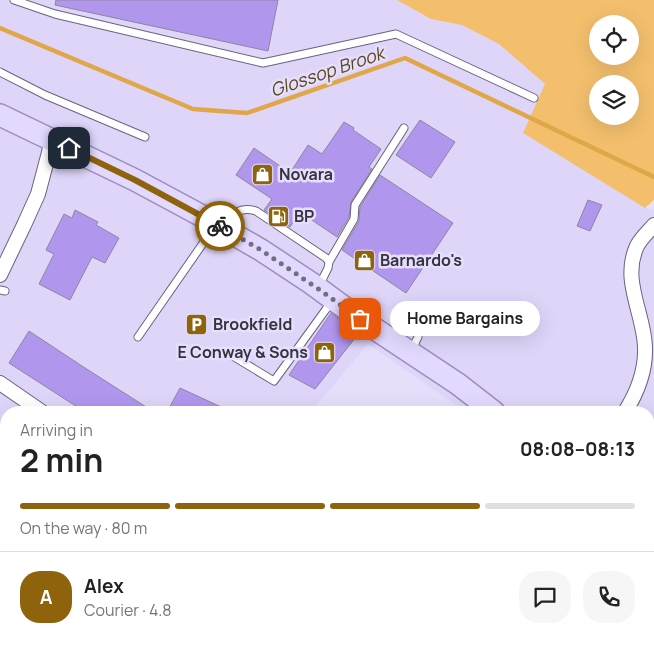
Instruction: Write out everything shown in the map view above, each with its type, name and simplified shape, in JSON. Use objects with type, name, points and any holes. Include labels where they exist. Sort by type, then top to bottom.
[{"type":"main road","points":[[0,115],[135,180],[261,250],[360,319],[414,344],[458,384],[486,406]]},
{"type":"street","points":[[0,275],[38,194],[52,140]]},
{"type":"street","points":[[628,406],[638,388],[644,369],[645,346],[630,269],[637,245],[654,225]]},
{"type":"street","points":[[0,383],[33,406]]},
{"type":"lane","points":[[14,0],[55,14],[263,63],[396,34],[534,98]]},
{"type":"lane","points":[[0,72],[45,95],[145,137]]},
{"type":"lane","points":[[231,355],[277,383],[325,294],[329,262],[354,219],[355,205],[404,128]]},
{"type":"lane","points":[[138,337],[220,226],[234,213],[248,208],[256,211],[326,258],[329,262]]},
{"type":"shaded area","points":[[0,0],[397,0],[431,19],[462,25],[499,44],[545,84],[645,208],[654,210],[654,406],[457,406],[368,344],[316,406],[0,406]]},
{"type":"shaded area","points":[[397,0],[654,0],[654,200],[645,208],[523,133],[545,84],[499,44],[462,25],[431,19]]},
{"type":"building","points":[[56,0],[278,0],[268,51],[55,5]]},
{"type":"building","points":[[420,120],[455,142],[431,178],[396,155]]},
{"type":"building","points":[[344,122],[381,149],[369,167],[372,169],[351,202],[349,217],[337,237],[300,212],[290,227],[264,210],[272,199],[236,175],[254,148],[290,173],[308,145],[322,154]]},
{"type":"building","points":[[380,175],[453,223],[406,293],[342,250],[359,221],[360,207]]},
{"type":"building","points":[[588,200],[602,205],[590,231],[577,226]]},
{"type":"building","points":[[75,210],[98,222],[96,225],[119,238],[105,263],[92,257],[70,300],[39,284],[54,254],[46,250],[64,214],[72,218]]},
{"type":"building","name":"E Conway & Sons","points":[[331,313],[359,333],[315,389],[289,375]]},
{"type":"building","points":[[29,331],[145,406],[76,406],[9,363]]},
{"type":"building","points":[[180,388],[219,406],[170,406]]},
{"type":"waterway","name":"Glossop Brook","points":[[0,28],[193,109],[247,113],[405,58],[654,177]]},
{"type":"way so far","points":[[220,226],[261,250],[360,319]]},
{"type":"place","name":"Novara","points":[[263,174]]},
{"type":"place","name":"BP","points":[[278,216]]},
{"type":"place","name":"Barnardo's","points":[[364,260]]},
{"type":"place","name":"Home Bargains","points":[[360,319]]},
{"type":"place","name":"Brookfield","points":[[197,324]]},
{"type":"place","name":"E Conway & Sons","points":[[324,352]]},
{"type":"route","points":[[69,148],[135,180],[220,226]]}]
